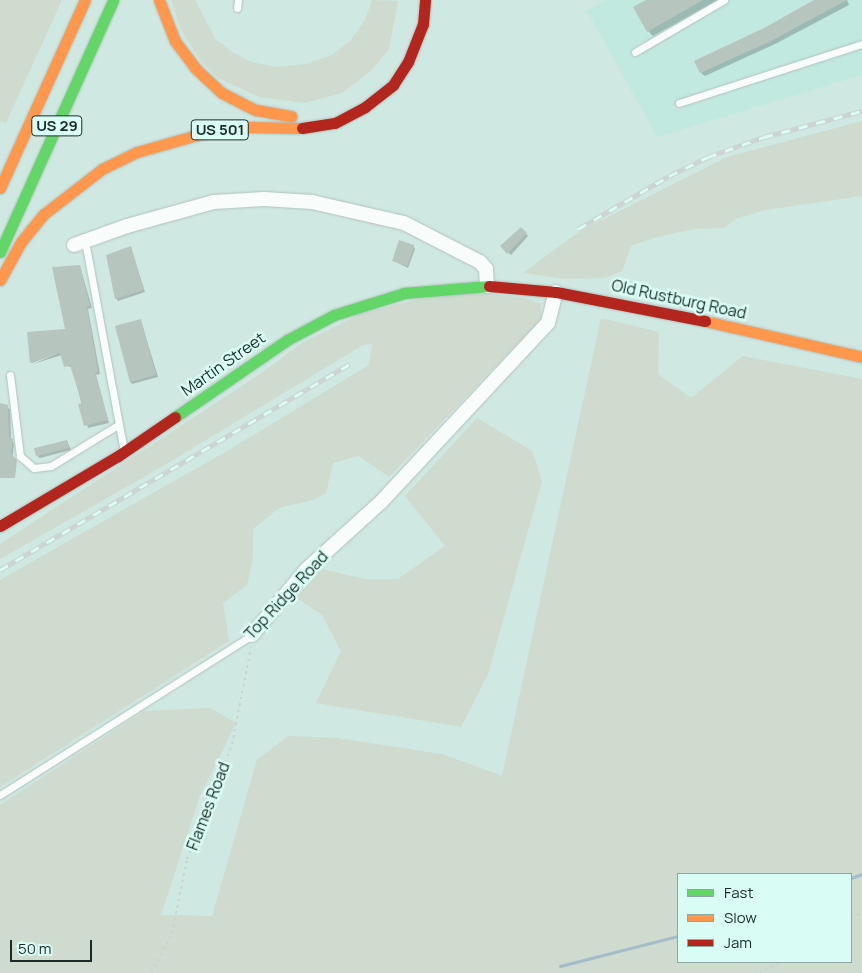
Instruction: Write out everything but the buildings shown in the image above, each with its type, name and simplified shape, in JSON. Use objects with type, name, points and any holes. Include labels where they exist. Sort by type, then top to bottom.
[{"type":"main road","name":"US 29","points":[[0,188],[85,0]]},
{"type":"main road","name":"US 29","points":[[0,252],[113,0]]},
{"type":"main road","points":[[159,0],[175,41],[195,68],[222,93],[256,110],[289,116],[333,109],[374,86],[379,80]]},
{"type":"main road","points":[[411,13],[413,0]]},
{"type":"main road","name":"US 501","points":[[0,280],[21,242],[44,214],[102,169],[137,152],[210,130],[247,127],[308,128],[335,123],[365,107],[392,85],[408,62],[423,24],[425,0]]},
{"type":"main road","points":[[390,66],[407,31]]},
{"type":"main road","name":"Old Rustburg Road","points":[[486,286],[556,292],[663,310],[834,353],[862,357]]},
{"type":"main road","name":"Martin Street","points":[[0,526],[124,452],[287,340],[334,315],[404,293],[486,286]]},
{"type":"street","points":[[79,243],[127,226],[214,202],[264,199],[312,202],[404,223],[480,262],[486,269],[486,286]]},
{"type":"street","name":"Top Ridge Road","points":[[252,635],[306,570],[380,502],[548,323],[556,292]]},
{"type":"lane","points":[[635,52],[724,0]]},
{"type":"lane","points":[[679,103],[862,44]]},
{"type":"lane","points":[[79,243],[104,340],[116,426],[124,452]]},
{"type":"lane","points":[[10,375],[20,456],[26,464],[42,469],[51,466],[116,426]]},
{"type":"lane","name":"Top Ridge Road","points":[[0,794],[252,635]]},
{"type":"path","name":"Flames Road","points":[[152,973],[172,934],[188,859],[232,744],[252,635]]},
{"type":"path","points":[[759,973],[779,963]]},
{"type":"shaded area","points":[[0,0],[62,0],[6,123],[0,121]]},
{"type":"shaded area","points":[[171,0],[195,0],[215,38],[232,52],[251,62],[277,67],[306,64],[332,55],[351,40],[365,20],[372,0],[398,1],[389,49],[372,70],[342,93],[304,103],[259,97],[218,78],[201,61],[181,30]]},
{"type":"shaded area","points":[[607,0],[862,0],[862,75],[657,137],[587,11]]},
{"type":"shaded area","points":[[862,121],[862,196],[765,210],[735,219],[725,228],[695,229],[657,237],[631,246],[622,271],[605,278],[564,279],[523,273],[580,231],[727,157]]},
{"type":"shaded area","points":[[472,292],[526,298],[541,304],[541,319],[389,477],[359,456],[333,463],[326,493],[313,500],[279,508],[253,529],[253,558],[247,585],[223,603],[229,641],[0,787],[0,580],[227,451],[369,365],[372,344],[363,345],[163,466],[0,559],[0,544],[260,374],[302,343],[360,314],[415,300]]},
{"type":"shaded area","points":[[601,318],[659,332],[658,374],[691,398],[743,356],[862,379],[862,973],[0,973],[0,805],[144,711],[210,708],[236,723],[200,796],[161,915],[212,916],[257,760],[288,736],[337,738],[442,754],[502,776]]},
{"type":"shaded area","points":[[477,418],[532,451],[542,481],[488,674],[461,727],[316,703],[341,651],[322,615],[295,597],[322,569],[365,579],[398,579],[445,546],[405,496]]},
{"type":"waterway","points":[[852,878],[862,874]]},
{"type":"waterway","points":[[560,966],[677,936]]},
{"type":"railway","points":[[578,229],[669,176],[708,157],[764,137],[862,111]]},
{"type":"railway","points":[[0,570],[350,364]]},
{"type":"traffic: fast","points":[[0,252],[113,0]]},
{"type":"traffic: fast","points":[[175,417],[287,340],[334,315],[404,293],[489,286]]},
{"type":"traffic: slow","points":[[0,188],[85,0]]},
{"type":"traffic: slow","points":[[159,0],[175,41],[195,68],[222,93],[256,110],[291,116]]},
{"type":"traffic: slow","points":[[0,280],[21,242],[44,214],[102,169],[137,152],[211,131],[247,127],[302,128]]},
{"type":"traffic: slow","points":[[705,321],[862,357]]},
{"type":"traffic: jam","points":[[302,128],[335,123],[365,107],[393,85],[408,62],[423,24],[425,0]]},
{"type":"traffic: jam","points":[[489,286],[556,292],[705,321]]},
{"type":"traffic: jam","points":[[0,526],[118,456],[175,417]]}]
